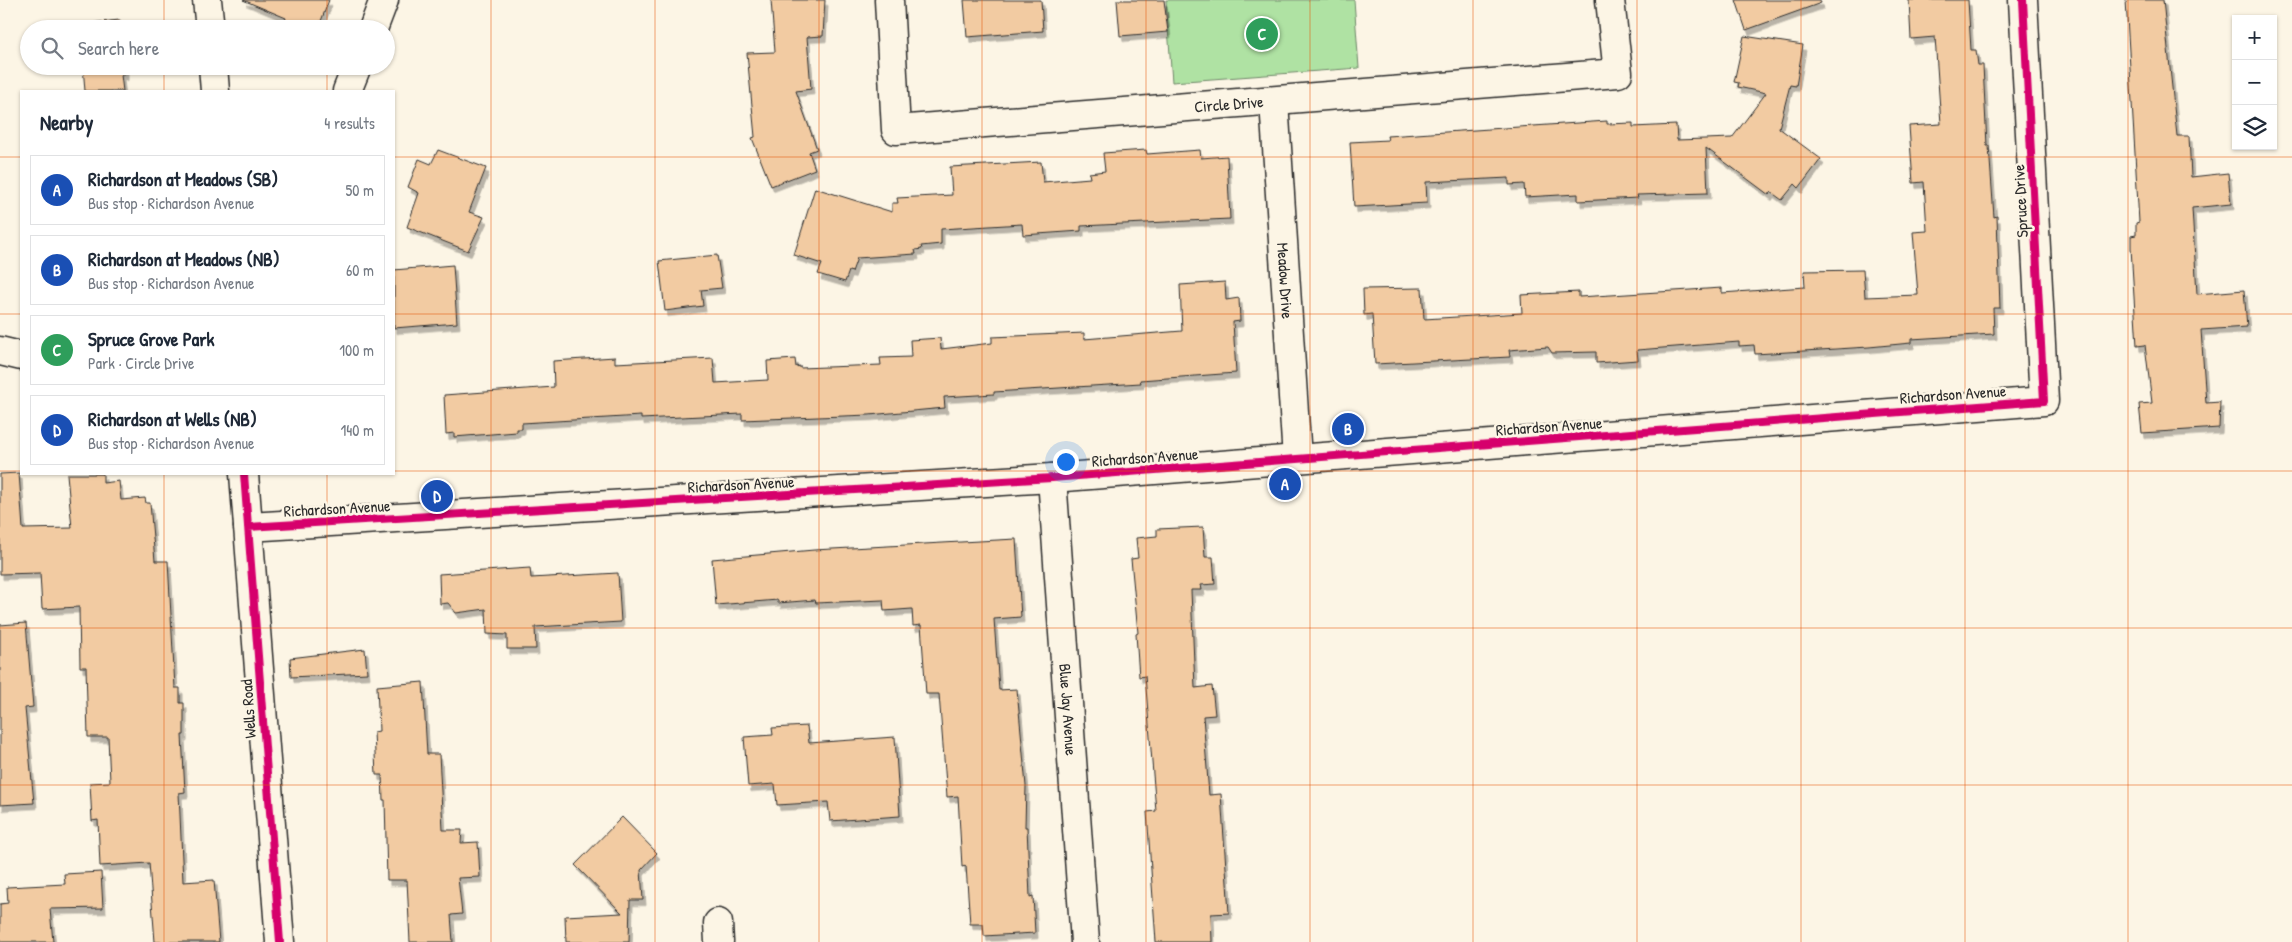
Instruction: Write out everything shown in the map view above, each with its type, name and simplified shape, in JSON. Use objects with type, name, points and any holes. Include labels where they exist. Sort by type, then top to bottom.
[{"type":"street","points":[[208,0],[209,20]]},
{"type":"street","points":[[376,20],[384,0]]},
{"type":"street","name":"Circle Drive","points":[[889,0],[896,130],[1618,73],[1610,0]]},
{"type":"street","name":"Spruce Drive","points":[[2023,0],[2044,401]]},
{"type":"street","points":[[214,75],[215,90]]},
{"type":"street","points":[[347,90],[353,75]]},
{"type":"street","name":"Meadow Drive","points":[[1274,101],[1297,460]]},
{"type":"street","points":[[0,351],[20,356]]},
{"type":"street","name":"Richardson Avenue","points":[[248,527],[1052,478],[2044,401]]},
{"type":"street","name":"Wells Road","points":[[244,475],[280,942]]},
{"type":"street","name":"Blue Jay Avenue","points":[[1052,478],[1085,942]]},
{"type":"green space","points":[[1166,0],[1354,0],[1359,68],[1172,82]]},
{"type":"building","points":[[243,0],[329,0],[321,20],[285,20],[286,18]]},
{"type":"building","points":[[771,0],[825,0],[823,36],[807,37],[811,89],[796,91],[817,149],[809,152],[815,169],[771,186],[752,138],[755,137],[747,53],[775,52]]},
{"type":"building","points":[[964,0],[1041,0],[1043,31],[967,37]]},
{"type":"building","points":[[1117,0],[1164,0],[1168,32],[1120,36]]},
{"type":"building","points":[[1736,0],[1820,0],[1821,3],[1746,30]]},
{"type":"building","points":[[1909,0],[1968,0],[1971,50],[1976,50],[1978,65],[1983,65],[1987,146],[1989,146],[1994,217],[1997,216],[2000,308],[1993,308],[1994,334],[1911,339],[1911,343],[1869,347],[1755,354],[1754,345],[1739,346],[1739,342],[1637,350],[1638,360],[1596,363],[1596,352],[1552,353],[1548,347],[1509,350],[1510,357],[1375,364],[1372,314],[1364,315],[1363,289],[1422,288],[1424,319],[1522,313],[1521,295],[1579,292],[1579,297],[1722,288],[1722,293],[1805,287],[1804,271],[1863,270],[1865,297],[1918,295],[1913,232],[1927,231],[1924,182],[1913,183],[1909,126],[1941,124],[1935,37],[1911,39]]},
{"type":"building","points":[[2126,0],[2163,0],[2177,136],[2189,136],[2191,177],[2228,173],[2231,204],[2192,208],[2197,294],[2244,290],[2247,327],[2201,330],[2206,403],[2220,402],[2219,428],[2142,433],[2139,404],[2152,403],[2145,345],[2137,346],[2131,236],[2136,235],[2136,223],[2139,222]]},
{"type":"building","points":[[1744,36],[1803,45],[1796,86],[1790,85],[1779,128],[1821,159],[1799,188],[1795,184],[1782,200],[1771,192],[1769,195],[1706,148],[1708,193],[1637,195],[1638,198],[1578,201],[1578,194],[1525,197],[1524,184],[1509,185],[1509,178],[1426,182],[1427,203],[1354,207],[1350,142],[1388,140],[1387,136],[1607,121],[1607,124],[1633,123],[1633,127],[1676,125],[1677,140],[1732,138],[1766,93],[1738,87],[1739,83],[1734,82]]},
{"type":"building","points":[[84,75],[121,75],[123,90],[85,90]]},
{"type":"building","points":[[438,150],[486,168],[469,212],[484,217],[468,251],[407,227],[419,193],[408,187],[419,159],[431,164]]},
{"type":"building","points":[[1146,150],[1147,154],[1200,150],[1201,158],[1227,156],[1230,219],[1081,226],[1081,231],[1023,235],[1022,224],[941,229],[941,244],[921,246],[922,249],[915,250],[916,254],[857,258],[852,272],[849,271],[845,282],[818,274],[822,264],[794,255],[815,188],[892,212],[892,203],[898,203],[897,198],[952,195],[950,167],[1041,162],[1043,182],[1090,178],[1089,173],[1105,171],[1103,153]]},
{"type":"building","points":[[717,255],[722,288],[701,290],[703,306],[665,311],[659,261]]},
{"type":"building","points":[[453,265],[457,323],[395,328],[395,270]]},
{"type":"building","points":[[1225,282],[1226,300],[1239,298],[1240,321],[1233,322],[1236,373],[1140,380],[1141,383],[944,397],[945,408],[869,415],[742,420],[742,414],[641,419],[641,416],[522,423],[522,429],[517,429],[517,432],[454,437],[454,433],[446,434],[444,395],[554,387],[553,361],[615,357],[615,363],[713,358],[715,383],[768,380],[767,361],[795,359],[796,367],[800,366],[800,368],[881,365],[880,358],[911,357],[910,340],[940,338],[941,349],[992,343],[992,337],[1084,333],[1084,339],[1182,331],[1180,285]]},
{"type":"building","points":[[19,473],[23,529],[72,528],[67,475],[103,475],[103,483],[119,481],[121,500],[145,498],[146,503],[150,503],[155,561],[168,561],[175,688],[180,688],[180,703],[184,703],[184,735],[182,735],[185,792],[179,793],[183,882],[214,880],[219,942],[155,942],[149,863],[100,866],[98,820],[92,821],[90,783],[110,782],[108,737],[88,737],[86,667],[80,667],[79,607],[42,609],[40,573],[0,574],[0,474]]},
{"type":"building","points":[[1203,527],[1205,557],[1213,557],[1215,584],[1201,585],[1202,590],[1191,590],[1195,688],[1212,686],[1215,715],[1203,716],[1209,795],[1221,794],[1229,913],[1211,914],[1212,942],[1156,942],[1147,812],[1156,811],[1145,676],[1139,677],[1136,634],[1138,633],[1131,559],[1138,558],[1136,538],[1157,536],[1157,529]]},
{"type":"building","points":[[1016,539],[1021,617],[994,619],[999,690],[1017,689],[1026,786],[1025,827],[1027,827],[1030,897],[1033,896],[1035,933],[984,936],[983,924],[970,924],[966,866],[962,867],[958,796],[947,797],[939,694],[926,694],[921,625],[913,626],[912,609],[884,611],[883,600],[816,603],[815,600],[778,603],[778,600],[716,605],[712,559],[814,550]]},
{"type":"building","points":[[530,568],[531,578],[618,573],[621,622],[535,627],[536,649],[507,649],[507,635],[487,634],[486,609],[456,613],[448,603],[440,604],[439,574]]},
{"type":"building","points":[[26,623],[33,707],[25,708],[34,803],[0,805],[0,625]]},
{"type":"building","points":[[365,649],[367,673],[291,677],[290,658]]},
{"type":"building","points":[[423,682],[427,754],[439,754],[443,830],[462,830],[461,843],[478,842],[480,877],[458,878],[462,914],[451,915],[453,942],[410,942],[407,880],[387,880],[385,800],[383,800],[382,775],[376,775],[374,732],[379,731],[377,686]]},
{"type":"building","points":[[807,726],[809,743],[895,737],[900,816],[830,821],[828,802],[777,805],[775,784],[748,786],[744,737],[773,735],[772,728]]},
{"type":"building","points":[[622,817],[657,853],[641,870],[643,900],[630,900],[629,942],[566,942],[565,916],[622,913],[575,865]]},
{"type":"building","points":[[101,872],[103,908],[50,909],[53,942],[0,942],[0,904],[8,903],[7,887],[65,884],[64,874]]},
{"type":"cycle path","points":[[248,527],[1052,478],[2044,401],[2023,0]]},
{"type":"cycle path","points":[[244,475],[280,942]]},
{"type":"place","name":"Spruce Grove Park","points":[[1262,34]]},
{"type":"place","name":"Richardson at Meadows (NB)","points":[[1348,429]]},
{"type":"place","name":"Richardson at Meadows (SB)","points":[[1285,484]]},
{"type":"place","name":"Richardson at Wells (NB)","points":[[437,496]]}]
